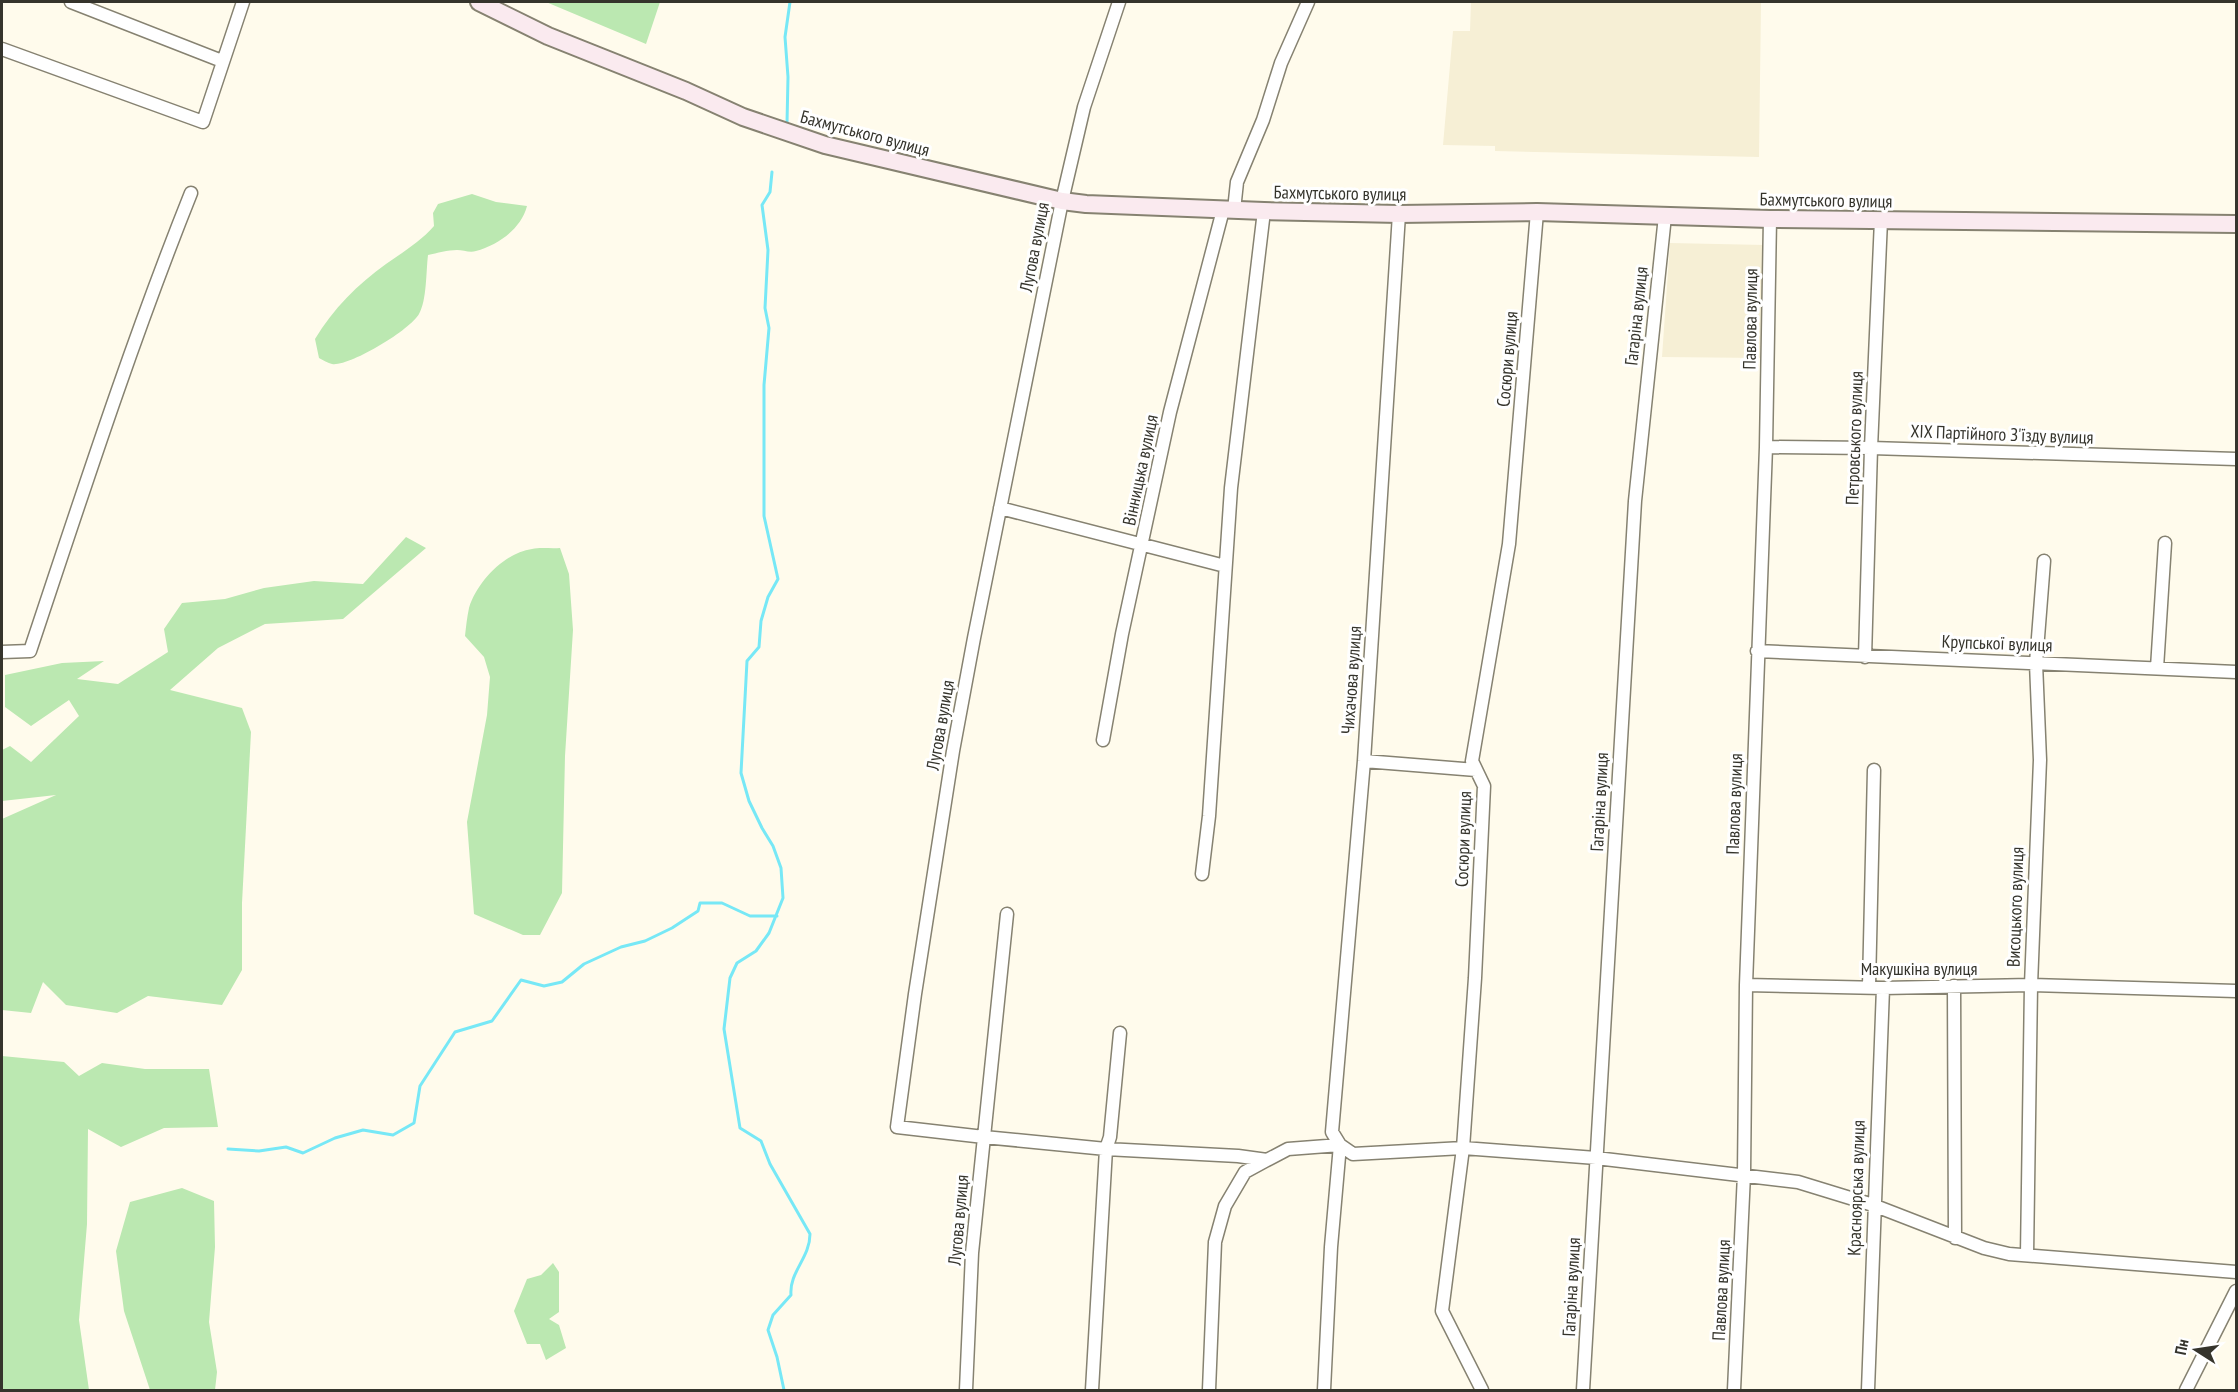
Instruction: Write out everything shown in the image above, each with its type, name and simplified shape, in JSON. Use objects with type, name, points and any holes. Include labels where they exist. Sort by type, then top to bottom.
[{"type":"main road","name":"Бахмутського вулиця","points":[[479,2],[548,36],[686,91],[743,117],[795,135],[825,145],[1062,201],[1229,210],[1399,214],[1537,212],[1770,219],[2236,224]]},
{"type":"street","points":[[70,2],[222,61]]},
{"type":"street","points":[[2,49],[203,122],[243,2]]},
{"type":"street","name":"Лугова вулиця","points":[[966,1390],[972,1253],[984,1137],[897,1126],[953,751],[1000,508],[1062,201],[1084,106],[1119,2]]},
{"type":"street","name":"Вінницька вулиця","points":[[1103,740],[1122,634],[1170,412],[1237,182],[1263,120],[1281,63],[1308,2]]},
{"type":"street","points":[[2,652],[30,651],[84,488],[191,193]]},
{"type":"street","points":[[1202,874],[1209,816],[1231,488],[1264,211]]},
{"type":"street","name":"Сосюри вулиця","points":[[1482,1390],[1442,1311],[1463,1148],[1475,978],[1484,786],[1472,761],[1509,544],[1537,212]]},
{"type":"street","name":"Чихачова вулиця","points":[[1324,1390],[1331,1247],[1340,1145],[1332,1132],[1364,761],[1399,214]]},
{"type":"street","name":"Гагаріна вулиця","points":[[1583,1390],[1635,501],[1665,216]]},
{"type":"street","name":"Павлова вулиця","points":[[1734,1390],[1744,1174],[1746,986],[1766,447],[1770,219]]},
{"type":"street","name":"Петровського вулиця","points":[[1865,657],[1881,220]]},
{"type":"street","name":"XIX Партійного З'їзду вулиця","points":[[1766,447],[2236,459]]},
{"type":"street","points":[[1000,508],[1225,566]]},
{"type":"street","points":[[2157,668],[2165,543]]},
{"type":"street","name":"Висоцького вулиця","points":[[2027,1255],[2031,985],[2040,760],[2036,663],[2043,561]]},
{"type":"street","name":"Крупської вулиця","points":[[1757,651],[2236,672]]},
{"type":"street","points":[[1364,761],[1476,770]]},
{"type":"street","points":[[1869,986],[1874,770]]},
{"type":"street","points":[[1007,914],[984,1137],[1106,1149],[1211,1154],[1267,1160]]},
{"type":"street","name":"Макушкіна вулиця","points":[[1746,986],[1883,988],[2031,985],[2236,991]]},
{"type":"street","points":[[1954,986],[1955,1238]]},
{"type":"street","name":"Красноярська вулиця","points":[[1868,1390],[1873,1205],[1883,988]]},
{"type":"street","points":[[1092,1390],[1106,1149],[1110,1137],[1120,1033]]},
{"type":"street","points":[[1209,1390],[1215,1242],[1225,1206],[1245,1172],[1288,1149],[1340,1145],[1353,1154],[1463,1148],[1596,1158],[1744,1174],[1798,1182],[1873,1205],[1955,1238],[2009,1254],[2236,1272]]},
{"type":"street","points":[[2186,1390],[2236,1294]]},
{"type":"shaded area","points":[[1471,2],[1761,2],[1759,157],[1495,151],[1495,146],[1443,145],[1453,31],[1470,31]]},
{"type":"shaded area","points":[[1670,243],[1765,245],[1762,358],[1662,357]]},
{"type":"green space","points":[[546,2],[660,2],[646,44]]},
{"type":"green space","points":[[472,194],[496,202],[527,206],[514,229],[492,245],[474,252],[454,250],[428,255],[422,308],[413,321],[392,338],[352,360],[332,364],[319,358],[315,339],[347,298],[376,272],[429,232],[434,226],[433,213],[438,204]]},
{"type":"green space","points":[[406,537],[426,548],[343,619],[265,624],[218,648],[170,690],[242,708],[251,732],[242,903],[242,970],[222,1005],[148,996],[117,1013],[66,1005],[43,982],[31,1013],[2,1010],[2,819],[56,795],[2,801],[2,750],[10,746],[31,762],[79,716],[69,700],[31,726],[5,707],[5,675],[62,663],[104,661],[77,679],[118,684],[168,652],[164,629],[182,603],[225,599],[264,588],[314,581],[363,584]]},
{"type":"green space","points":[[535,548],[560,548],[569,574],[573,630],[565,756],[562,893],[540,935],[523,935],[474,914],[467,822],[487,715],[490,677],[484,657],[465,636],[469,608],[473,598],[493,570],[511,556],[522,552]]},
{"type":"green space","points":[[2,1056],[64,1062],[79,1076],[102,1063],[145,1069],[209,1069],[218,1127],[164,1128],[121,1147],[88,1129],[87,1224],[79,1320],[89,1390],[2,1390]]},
{"type":"green space","points":[[182,1188],[214,1201],[215,1247],[209,1322],[217,1372],[215,1390],[150,1390],[124,1311],[116,1251],[130,1202]]},
{"type":"green space","points":[[553,1263],[559,1272],[559,1312],[549,1319],[559,1325],[566,1348],[546,1360],[540,1344],[527,1344],[514,1311],[527,1279],[541,1275]]},
{"type":"waterway","points":[[787,123],[788,77],[785,37],[790,2]]},
{"type":"waterway","points":[[772,172],[770,192],[762,205],[768,250],[765,308],[769,328],[764,385],[764,516],[778,579],[768,597],[761,621],[759,647],[747,661],[741,773],[749,801],[773,846],[781,868],[783,898],[769,933],[756,951],[737,963],[730,978],[724,1029],[740,1128],[761,1141],[770,1164],[810,1234],[807,1250],[793,1279],[791,1295],[773,1315],[768,1330],[784,1390]]},
{"type":"waterway","points":[[228,1149],[259,1151],[286,1147],[303,1153],[335,1138],[363,1130],[393,1135],[414,1123],[420,1086],[455,1032],[492,1021],[521,980],[544,986],[562,982],[584,964],[621,947],[645,941],[672,928],[698,911],[700,903],[722,903],[750,916],[777,916]]}]
